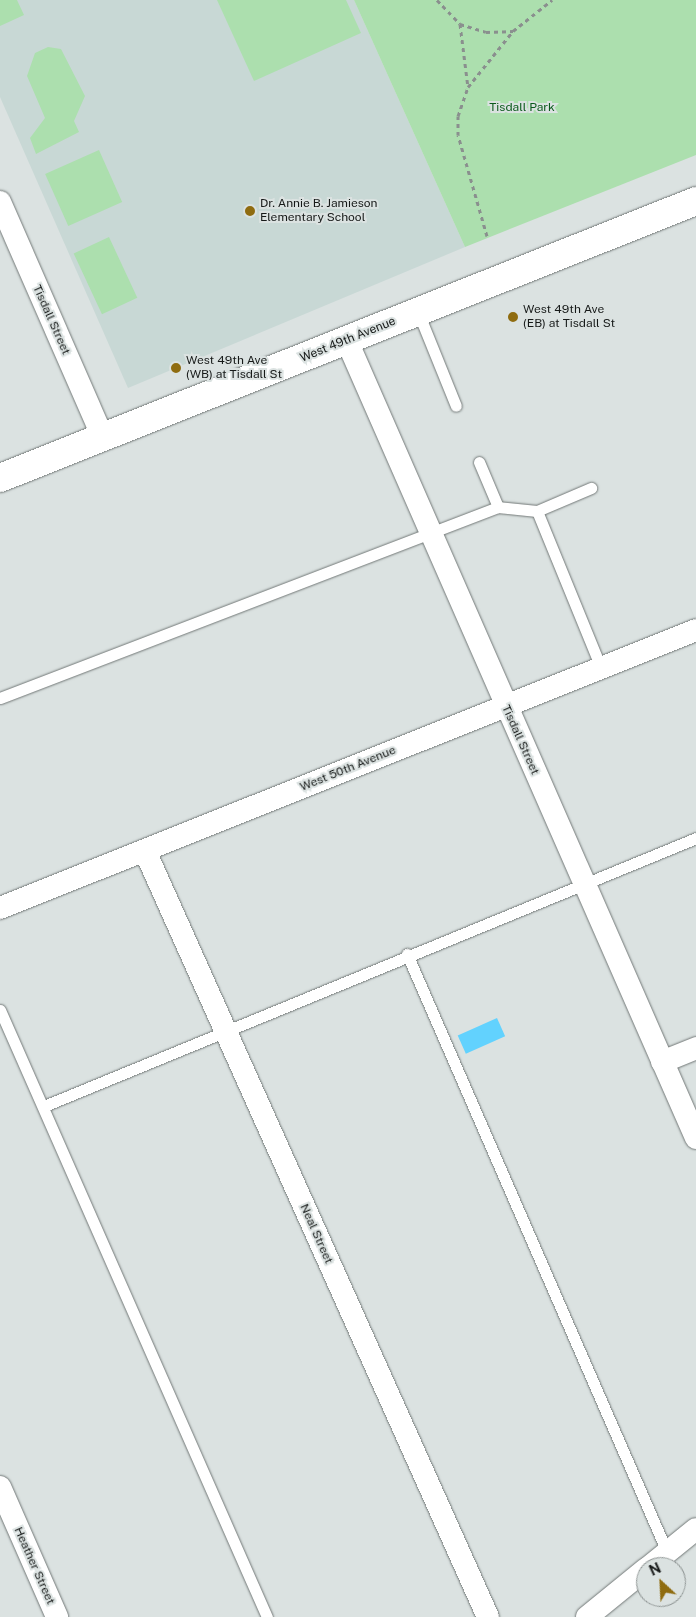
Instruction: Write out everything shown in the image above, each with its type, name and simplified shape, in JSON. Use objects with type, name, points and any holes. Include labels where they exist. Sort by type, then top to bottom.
[{"type":"street","name":"West 49th Avenue","points":[[0,478],[696,201]]},
{"type":"street","name":"Tisdall Street","points":[[0,202],[103,438]]},
{"type":"street","name":"Tisdall Street","points":[[347,341],[430,530],[504,706],[696,1138]]},
{"type":"street","name":"West 50th Avenue","points":[[0,908],[696,630]]},
{"type":"street","name":"Neal Street","points":[[145,851],[488,1617]]},
{"type":"street","points":[[662,1062],[696,1048]]},
{"type":"street","name":"Heather Street","points":[[0,1487],[57,1617]]},
{"type":"street","points":[[661,1557],[696,1529]]},
{"type":"street","points":[[587,1617],[636,1577]]},
{"type":"lane","points":[[418,312],[456,406]]},
{"type":"lane","points":[[479,462],[498,507]]},
{"type":"lane","points":[[0,698],[430,530],[498,507],[537,511],[591,488]]},
{"type":"lane","points":[[537,511],[601,668]]},
{"type":"lane","points":[[44,1106],[407,954],[696,838]]},
{"type":"lane","points":[[407,954],[667,1552]]},
{"type":"lane","points":[[0,1010],[44,1106],[267,1617]]},
{"type":"path","points":[[437,0],[460,24],[486,32],[513,31]]},
{"type":"path","points":[[487,236],[458,135],[458,116],[468,87],[513,31],[552,0]]},
{"type":"path","points":[[460,24],[468,87]]},
{"type":"shaded area","name":"Dr. Annie B. Jamieson Elementary School","points":[[0,0],[354,0],[465,247],[128,388],[0,97]]},
{"type":"green space","points":[[0,0],[17,0],[24,15],[0,26]]},
{"type":"green space","points":[[217,0],[346,0],[361,33],[254,81]]},
{"type":"green space","name":"Tisdall Park","points":[[354,0],[696,0],[696,155],[465,247]]},
{"type":"green space","points":[[48,47],[61,49],[85,96],[74,121],[79,132],[36,154],[30,138],[45,118],[27,76],[35,53]]},
{"type":"green space","points":[[99,150],[122,202],[68,226],[45,174]]},
{"type":"green space","points":[[109,237],[137,298],[102,314],[74,253]]},
{"type":"water","points":[[497,1018],[505,1036],[466,1054],[458,1035]]},
{"type":"place","name":"Dr. Annie B. Jamieson Elementary School","points":[[250,211]]},
{"type":"place","name":"West 49th Ave (EB) at Tisdall St","points":[[513,317]]},
{"type":"place","name":"West 49th Ave (WB) at Tisdall St","points":[[176,368]]}]
